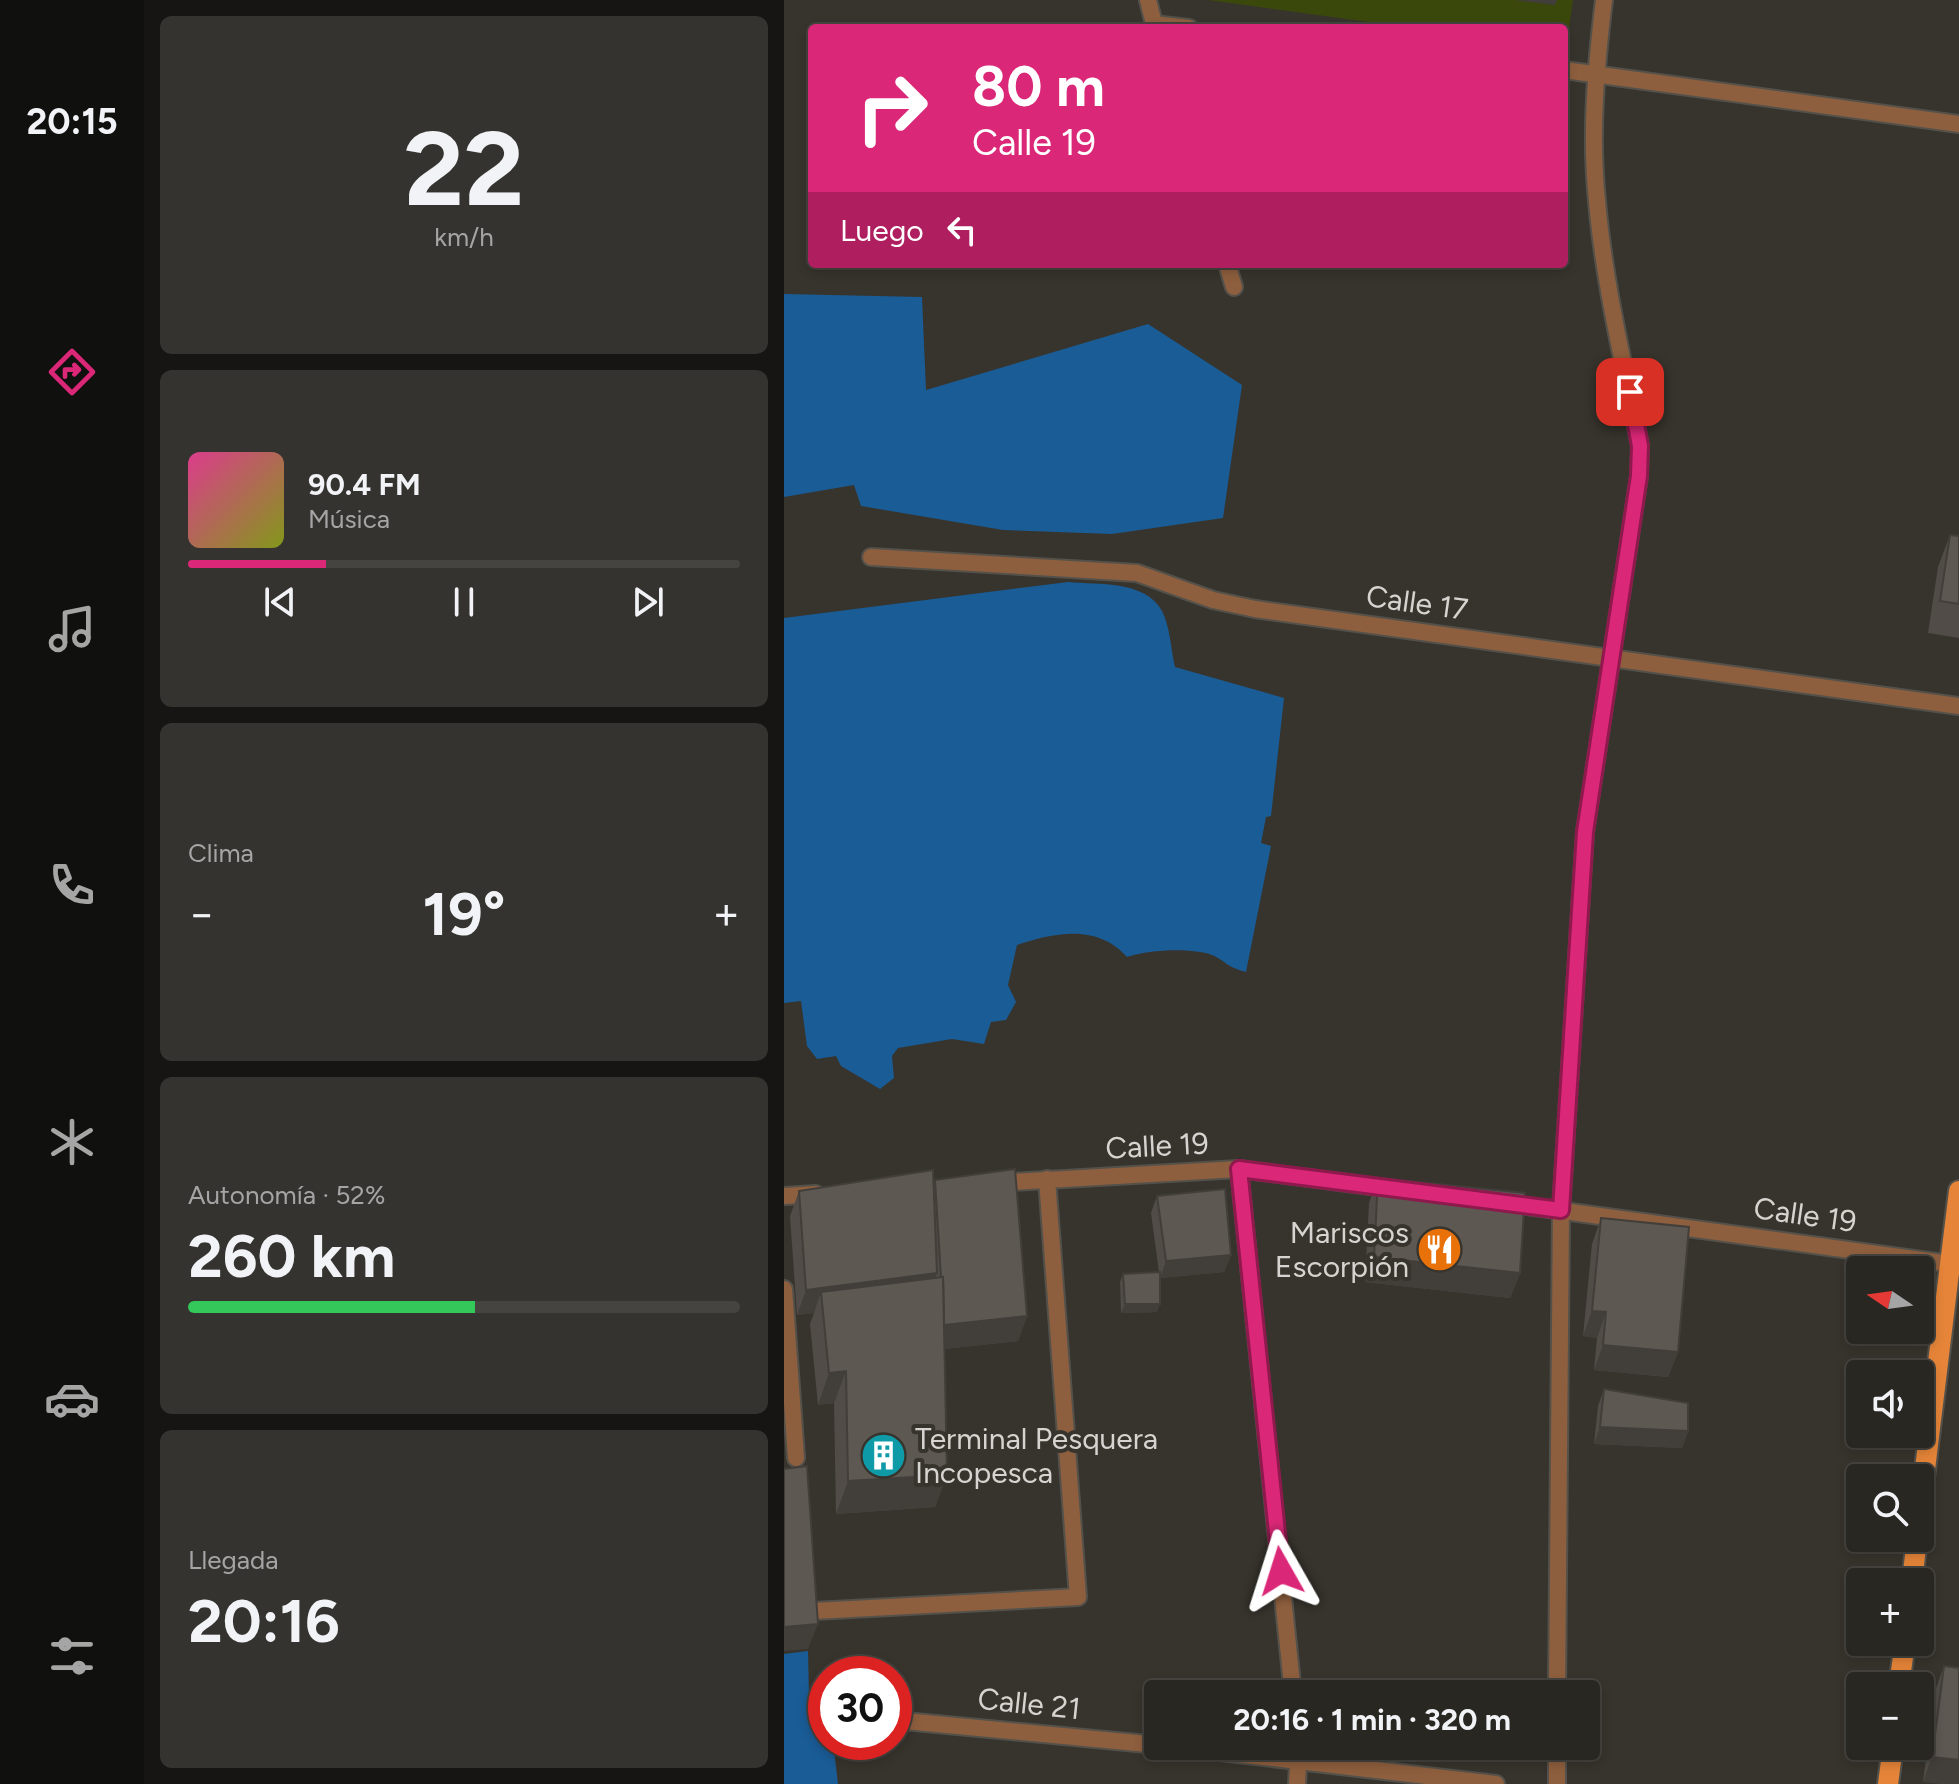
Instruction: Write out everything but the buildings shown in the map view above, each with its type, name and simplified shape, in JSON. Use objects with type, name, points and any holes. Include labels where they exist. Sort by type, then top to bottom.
[{"type":"main road","points":[[1926,1464],[1954,1264],[1959,1191]]},
{"type":"main road","points":[[1888,1784],[1891,1760]]},
{"type":"street","points":[[1148,0],[1154,24]]},
{"type":"street","points":[[1557,1680],[1561,1210],[1585,832],[1639,476],[1640,446],[1603,254],[1596,197],[1595,74],[1604,0]]},
{"type":"street","points":[[1568,71],[1959,124]]},
{"type":"street","points":[[1228,268],[1234,287]]},
{"type":"street","name":"Calle 17","points":[[871,557],[1137,573],[1213,600],[1255,609],[1959,706]]},
{"type":"street","points":[[1239,1169],[1292,1680]]},
{"type":"street","name":"Calle 19","points":[[985,1183],[1239,1169],[1408,1191]]},
{"type":"street","points":[[814,1611],[1078,1597],[1047,1179]]},
{"type":"street","points":[[784,1196],[830,1193]]},
{"type":"street","name":"Calle 19","points":[[1485,1201],[1954,1264]]},
{"type":"street","points":[[784,1289],[796,1458]]},
{"type":"street","name":"Calle 21","points":[[912,1722],[1144,1744]]},
{"type":"street","points":[[1297,1784],[1298,1760]]},
{"type":"street","points":[[1348,1760],[1496,1784]]},
{"type":"street","points":[[1557,1760],[1557,1784]]},
{"type":"green space","points":[[1208,0],[1516,0],[1554,5],[1556,0],[1573,0],[1568,35],[1568,24],[1383,24]]},
{"type":"water","points":[[784,294],[922,297],[926,390],[1148,324],[1242,385],[1223,518],[1112,534],[1003,530],[861,506],[854,485],[784,497]]},
{"type":"water","points":[[1068,582],[1120,586],[1144,594],[1154,601],[1165,617],[1175,667],[1284,698],[1271,816],[1266,817],[1261,843],[1271,846],[1246,972],[1212,955],[1192,951],[1157,951],[1127,957],[1116,946],[1089,935],[1061,934],[1017,945],[1008,985],[1016,1002],[1006,1020],[991,1022],[984,1044],[952,1039],[898,1048],[892,1056],[894,1078],[880,1089],[841,1066],[836,1056],[817,1059],[807,1046],[801,1001],[784,1003],[784,618]]},
{"type":"water","points":[[808,1651],[808,1760],[835,1760],[838,1784],[784,1784],[784,1654]]},
{"type":"place","name":"Mariscos Escorpión","points":[[1440,1250]]},
{"type":"place","name":"Terminal Pesquera Incopesca","points":[[884,1456]]},
{"type":"route","points":[[1281,1571],[1239,1169],[1561,1210],[1585,832],[1639,476],[1640,446],[1630,392]]}]
